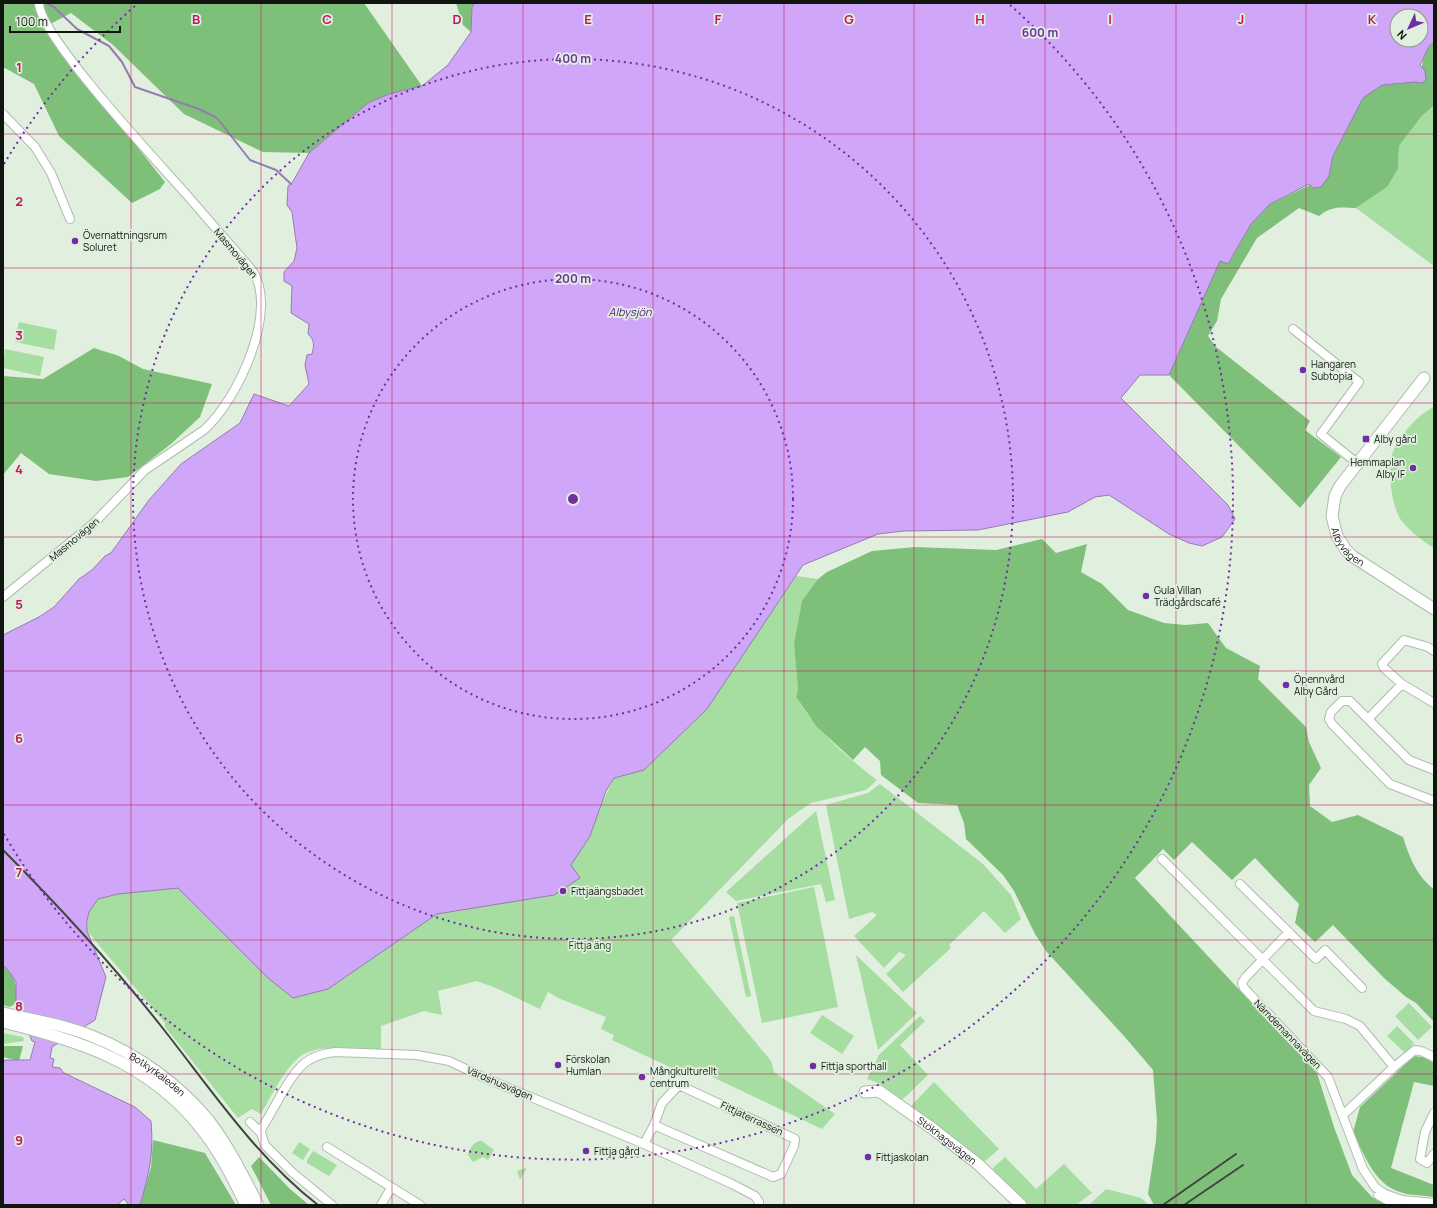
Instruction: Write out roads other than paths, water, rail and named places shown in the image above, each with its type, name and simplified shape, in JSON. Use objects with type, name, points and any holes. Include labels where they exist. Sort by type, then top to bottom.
[{"type":"main road","name":"Albyvägen","points":[[1424,378],[1340,486],[1335,496],[1332,516],[1337,536],[1352,556],[1434,609]]},
{"type":"main road","name":"Botkyrkaleden","points":[[7,1018],[55,1025],[93,1042],[137,1072],[182,1106],[200,1126],[215,1148],[246,1205]]},
{"type":"main road","name":"Botkyrkaleden","points":[[93,1042],[118,1048],[146,1065],[189,1100],[208,1120],[224,1142],[258,1205]]},
{"type":"main road","name":"Stökhagsvägen","points":[[865,1092],[879,1091],[933,1129],[978,1164],[1021,1205]]},
{"type":"street","name":"Masmovägen","points":[[3,597],[94,524],[145,470],[204,430],[212,422],[238,385],[248,364],[262,301],[261,288],[252,270],[100,96],[50,29],[42,16],[39,3]]},
{"type":"street","points":[[3,114],[35,147],[52,173],[70,219]]},
{"type":"street","points":[[1293,329],[1359,382],[1321,434],[1357,463]]},
{"type":"street","points":[[1434,651],[1428,647],[1404,640],[1382,664],[1384,668],[1402,684],[1434,702]]},
{"type":"street","points":[[1368,719],[1402,684]]},
{"type":"street","points":[[1434,770],[1409,760],[1350,701],[1342,701],[1331,712],[1329,719],[1390,784],[1434,801]]},
{"type":"street","points":[[1162,859],[1314,1011],[1346,1019],[1360,1026],[1394,1067]]},
{"type":"street","points":[[1240,884],[1316,959],[1325,950],[1362,988]]},
{"type":"street","name":"Nämdemannavägen","points":[[1289,932],[1245,978],[1242,983],[1244,988],[1328,1076],[1363,1169],[1375,1187],[1384,1194],[1402,1200],[1431,1203]]},
{"type":"street","points":[[1343,1115],[1394,1067],[1415,1050],[1434,1057]]},
{"type":"street","name":"Värdshusvägen","points":[[261,1133],[262,1128],[296,1072],[308,1060],[320,1055],[335,1052],[433,1056],[449,1061],[644,1144],[732,1184],[755,1196],[759,1202]]},
{"type":"street","name":"Fittjaterrassen","points":[[644,1144],[654,1125],[662,1103],[679,1085],[795,1139],[794,1146],[781,1174],[774,1177],[654,1125]]},
{"type":"street","points":[[1434,1113],[1425,1132],[1420,1158],[1427,1163],[1434,1154]]},
{"type":"street","points":[[250,1122],[261,1133],[261,1138],[271,1150],[293,1173],[332,1205]]},
{"type":"street","name":"Nämdemannavägen","points":[[1351,1137],[1360,1172],[1374,1192],[1396,1205]]},
{"type":"street","points":[[327,1147],[420,1205]]},
{"type":"street","points":[[381,1205],[391,1188]]},
{"type":"street","name":"Nämdemannavägen","points":[[1419,1205],[1431,1203]]},
{"type":"water","name":"Albysjön","points":[[475,3],[1434,3],[1434,42],[1429,46],[1429,8],[1389,8],[1389,48],[1428,48],[1420,65],[1425,71],[1426,80],[1422,83],[1415,82],[1382,85],[1363,98],[1333,156],[1329,176],[1321,187],[1313,188],[1309,184],[1270,204],[1251,224],[1228,264],[1220,261],[1169,375],[1140,375],[1121,398],[1228,505],[1235,519],[1222,537],[1202,546],[1189,543],[1169,534],[1109,495],[1095,497],[1068,512],[978,530],[904,531],[878,534],[803,565],[707,709],[644,770],[614,778],[606,791],[590,836],[571,865],[580,878],[554,895],[437,914],[328,989],[293,998],[268,978],[178,888],[118,894],[98,899],[89,912],[87,921],[87,931],[106,977],[95,1020],[52,1047],[50,1058],[54,1059],[52,1067],[60,1068],[64,1073],[135,1107],[151,1121],[152,1144],[150,1164],[140,1205],[129,1205],[124,1199],[117,1205],[3,1205],[3,1064],[5,1060],[30,1060],[35,1042],[32,1041],[16,1004],[16,982],[3,965],[3,635],[39,617],[54,607],[79,579],[92,570],[105,556],[111,553],[149,500],[181,464],[240,423],[254,394],[289,406],[309,384],[305,365],[307,355],[312,354],[313,341],[308,334],[309,324],[291,313],[292,286],[284,281],[284,272],[294,261],[297,248],[292,212],[287,205],[288,186],[292,183],[309,153],[368,103],[389,94],[422,86],[448,65],[471,32],[472,7]]},
{"type":"waterway","points":[[46,3],[54,7],[77,29],[109,46],[122,62],[135,87],[199,109],[217,118],[250,160],[276,170],[291,184]]},
{"type":"railway","points":[[3,850],[65,914],[124,980],[234,1120],[254,1143],[295,1186],[318,1205]]},
{"type":"railway","points":[[1163,1205],[1236,1154]]},
{"type":"railway","points":[[1184,1205],[1243,1165]]},
{"type":"place","name":"Övernattningsrum Soluret","points":[[75,241]]},
{"type":"place","name":"Hangaren Subtopia","points":[[1303,370]]},
{"type":"place","name":"Alby gård","points":[[1366,439]]},
{"type":"place","name":"Hemmaplan Alby IF","points":[[1413,468]]},
{"type":"place","name":"Gula Villan Trädgårdscafé","points":[[1146,596]]},
{"type":"place","name":"Öpennvård Alby Gård","points":[[1286,685]]},
{"type":"place","name":"Fittjaängsbadet","points":[[563,891]]},
{"type":"place","name":"Förskolan Humlan","points":[[558,1065]]},
{"type":"place","name":"Fittja sporthall","points":[[813,1066]]},
{"type":"place","name":"Mångkulturellt centrum","points":[[642,1077]]},
{"type":"place","name":"Fittja gård","points":[[586,1151]]},
{"type":"place","name":"Fittjaskolan","points":[[868,1157]]},
{"type":"park label","name":"Fittja äng","points":[[590,945]]}]
